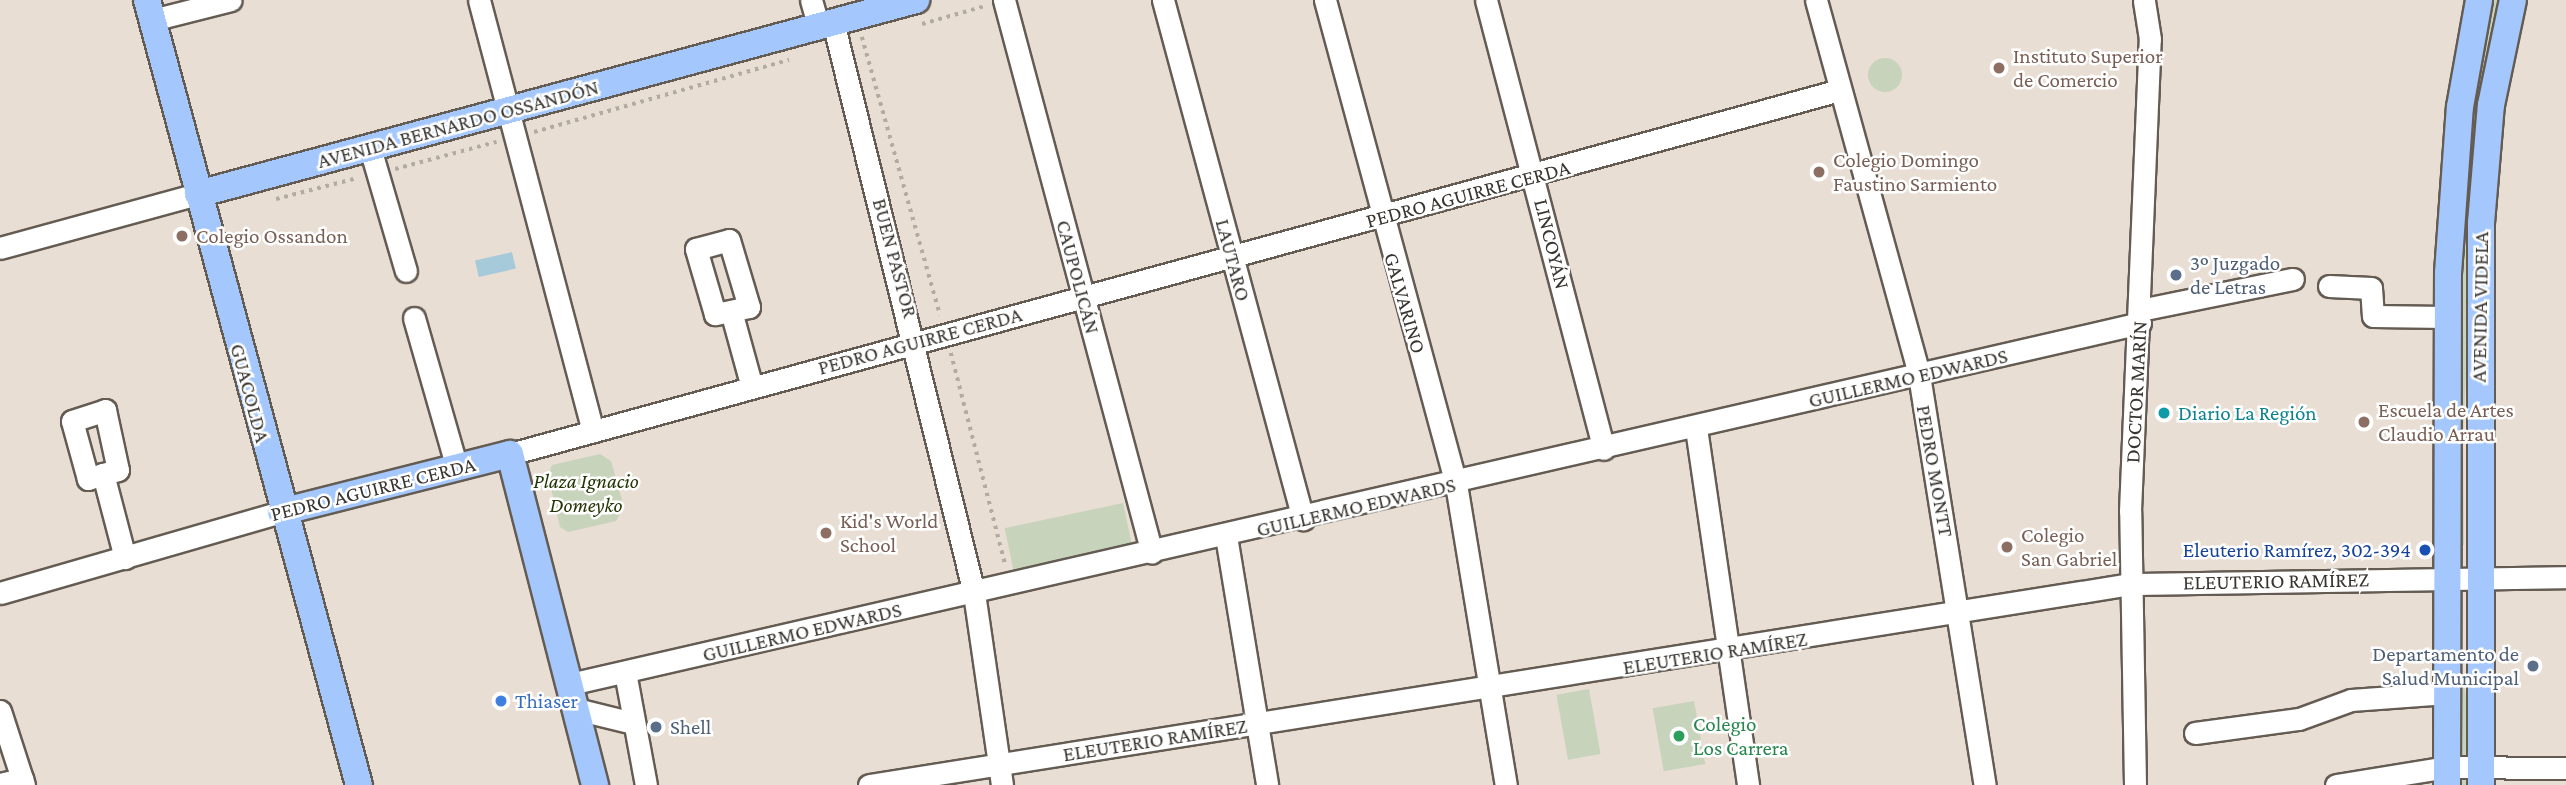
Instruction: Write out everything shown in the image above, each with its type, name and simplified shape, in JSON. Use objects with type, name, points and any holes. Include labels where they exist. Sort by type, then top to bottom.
[{"type":"main road","name":"AVENIDA BERNARDO OSSANDÓN","points":[[198,194],[916,0]]},
{"type":"main road","name":"AVENIDA VIDELA","points":[[2447,776],[2448,317],[2460,107],[2479,0]]},
{"type":"main road","name":"AVENIDA VIDELA","points":[[2481,776],[2481,223],[2491,105],[2513,0]]},
{"type":"main road","name":"GUACOLDA","points":[[150,10],[281,512],[359,785]]},
{"type":"main road","name":"PEDRO AGUIRRE CERDA","points":[[281,512],[510,454]]},
{"type":"main road","points":[[510,454],[595,785]]},
{"type":"street","points":[[150,10],[231,0]]},
{"type":"street","points":[[479,0],[593,431]]},
{"type":"street","name":"BUEN PASTOR","points":[[811,0],[834,22],[916,341],[974,593],[1000,775]]},
{"type":"street","name":"CAUPOLICÁN","points":[[1004,0],[1152,553]]},
{"type":"street","name":"LAUTARO","points":[[1163,0],[1303,519]]},
{"type":"street","name":"GALVARINO","points":[[1325,0],[1381,218],[1456,484],[1506,785]]},
{"type":"street","name":"LINCOYÁN","points":[[1486,0],[1535,177],[1604,449]]},
{"type":"street","name":"PEDRO MONTT","points":[[1816,0],[1919,375],[1984,785]]},
{"type":"street","name":"DOCTOR MARÍN","points":[[2135,785],[2131,584],[2150,39],[2144,0]]},
{"type":"street","name":"PEDRO AGUIRRE CERDA","points":[[510,454],[1232,255],[1535,177],[1840,90]]},
{"type":"street","points":[[370,148],[406,271]]},
{"type":"street","name":"AVENIDA BERNARDO OSSANDÓN","points":[[0,248],[198,194]]},
{"type":"street","name":"GUILLERMO EDWARDS","points":[[573,696],[625,671],[1696,428],[1919,375],[2293,279]]},
{"type":"street","points":[[2329,286],[2371,288],[2373,316],[2448,317]]},
{"type":"street","points":[[731,311],[752,387]]},
{"type":"street","points":[[414,318],[457,468]]},
{"type":"street","points":[[1696,428],[1748,785]]},
{"type":"street","points":[[103,474],[125,558]]},
{"type":"street","name":"PEDRO AGUIRRE CERDA","points":[[0,593],[281,512]]},
{"type":"street","points":[[1226,536],[1267,785]]},
{"type":"street","name":"ELEUTERIO RAMÍREZ","points":[[869,785],[1000,775],[1258,724],[1959,614],[2131,584],[2481,575],[2566,578]]},
{"type":"street","points":[[624,785],[644,780],[629,722],[625,671]]},
{"type":"street","points":[[2195,733],[2299,719],[2351,700],[2447,693]]},
{"type":"street","points":[[573,696],[629,722]]},
{"type":"street","points":[[0,711],[23,782],[0,784]]},
{"type":"street","points":[[2336,785],[2566,768]]},
{"type":"path","points":[[834,22],[864,39],[946,334],[1011,585]]},
{"type":"green space","points":[[2490,0],[2501,0],[2475,180],[2463,441],[2464,545],[2453,546],[2451,442],[2465,179]]},
{"type":"green space","points":[[1885,58],[1897,63],[1902,75],[1897,87],[1885,92],[1873,87],[1868,75],[1873,63]]},
{"type":"green space","name":"Plaza Ignacio Domeyko","points":[[600,454],[611,461],[624,507],[616,521],[568,532],[560,527],[548,475],[552,465]]},
{"type":"green space","points":[[1123,503],[1132,544],[1013,569],[1005,528]]},
{"type":"green space","points":[[2459,655],[2470,719],[2470,785],[2453,785]]},
{"type":"green space","points":[[1589,689],[1600,754],[1568,760],[1557,695]]},
{"type":"green space","name":"Colegio Los Carrera","points":[[1694,701],[1705,764],[1664,771],[1653,708]]},
{"type":"water","points":[[512,252],[516,269],[479,277],[475,261]]},
{"type":"place","name":"Instituto Superior de Comercio","points":[[1999,68]]},
{"type":"place","name":"Colegio Domingo Faustino Sarmiento","points":[[1819,172]]},
{"type":"place","name":"Colegio Ossandon","points":[[182,236]]},
{"type":"place","name":"3º Juzgado de Letras","points":[[2176,275]]},
{"type":"place","name":"Diario La Región","points":[[2164,413]]},
{"type":"place","name":"Escuela de Artes Claudio Arrau","points":[[2364,422]]},
{"type":"place","name":"Kid's World School","points":[[826,533]]},
{"type":"place","name":"Colegio San Gabriel","points":[[2007,547]]},
{"type":"place","name":"Eleuterio Ramírez, 302-394","points":[[2425,550]]},
{"type":"place","name":"Departamento de Salud Municipal","points":[[2533,666]]},
{"type":"place","name":"Thiaser","points":[[501,701]]},
{"type":"place","name":"Shell","points":[[656,727]]},
{"type":"place","name":"Colegio Los Carrera","points":[[1679,736]]}]
